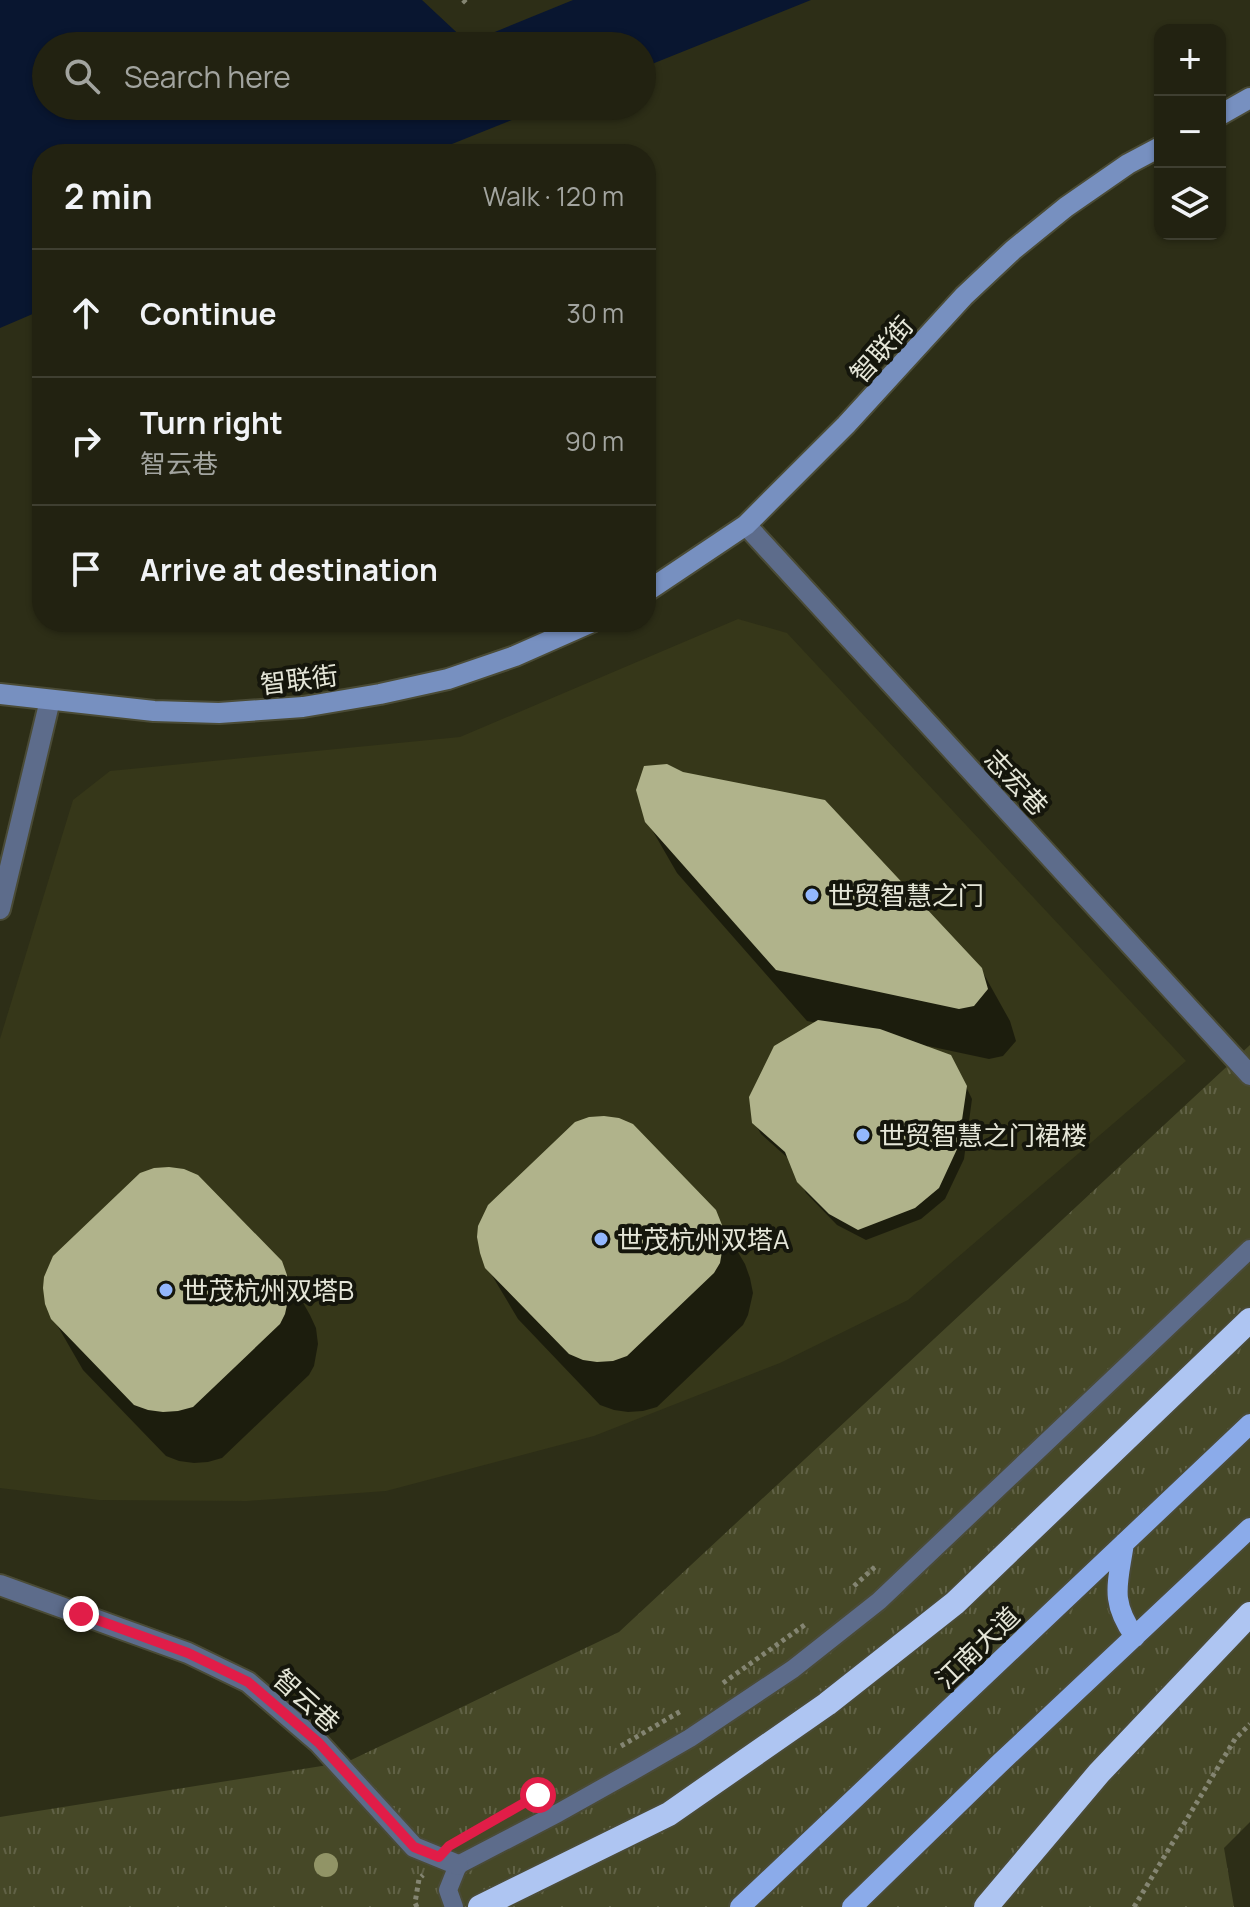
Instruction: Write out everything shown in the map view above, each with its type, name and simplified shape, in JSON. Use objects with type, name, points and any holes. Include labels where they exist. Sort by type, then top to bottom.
[{"type":"highway","points":[[480,1907],[669,1814],[827,1704],[955,1603],[1250,1320]]},
{"type":"highway","points":[[986,1907],[1099,1773],[1250,1614]]},
{"type":"main road","name":"江南大道","points":[[740,1907],[1250,1424]]},
{"type":"main road","points":[[852,1907],[1250,1528]]},
{"type":"main road","points":[[1124,1543],[1116,1596],[1123,1621],[1135,1637]]},
{"type":"street","points":[[1226,112],[1250,98]]},
{"type":"street","name":"智联街","points":[[656,585],[746,525],[846,425],[964,296],[1013,250],[1066,207],[1128,164],[1154,150]]},
{"type":"street","name":"志宏巷","points":[[746,525],[1250,1075]]},
{"type":"street","name":"智联街","points":[[0,694],[154,711],[219,713],[303,707],[448,679],[515,656],[569,632]]},
{"type":"street","points":[[0,909],[50,700]]},
{"type":"street","name":"智云巷","points":[[0,1585],[188,1653],[248,1682],[319,1743],[414,1847],[448,1861]]},
{"type":"lane","points":[[454,1907],[448,1890],[448,1861],[558,1813],[690,1738],[805,1659],[879,1601],[1250,1249]]},
{"type":"path","points":[[847,1592],[882,1561]]},
{"type":"path","points":[[720,1685],[810,1621]]},
{"type":"path","points":[[616,1749],[681,1711]]},
{"type":"path","points":[[1134,1907],[1235,1739],[1250,1724]]},
{"type":"path","points":[[417,1907],[419,1879],[448,1861]]},
{"type":"shaded area","name":"世贸智慧之门","points":[[738,619],[787,633],[1186,1061],[908,1300],[780,1363],[594,1436],[386,1491],[247,1501],[99,1500],[0,1488],[0,1039],[73,800],[110,771],[460,737]]},
{"type":"green space","points":[[1250,1045],[1250,1822],[1224,1848],[1234,1907],[0,1907],[0,1817],[347,1762],[619,1632]]},
{"type":"water","points":[[0,0],[422,0],[456,32],[32,32],[32,120],[512,120],[452,144],[32,144],[32,314],[0,328]]},
{"type":"water","points":[[573,0],[811,0],[656,62],[656,32],[495,32]]},
{"type":"building","name":"世贸智慧之门","points":[[667,764],[683,772],[825,800],[982,968],[988,989],[974,1006],[959,1009],[776,970],[645,822],[636,790],[644,766]]},
{"type":"building","name":"世贸智慧之门裙楼","points":[[818,1020],[880,1029],[951,1055],[967,1086],[958,1147],[939,1188],[915,1208],[858,1230],[829,1214],[797,1182],[785,1152],[752,1123],[749,1097],[774,1046]]},
{"type":"building","name":"世茂杭州双塔A","points":[[604,1116],[633,1124],[716,1210],[724,1240],[720,1263],[714,1273],[627,1356],[597,1362],[569,1354],[485,1268],[477,1237],[478,1226],[488,1205],[575,1122]]},
{"type":"building","name":"世茂杭州双塔B","points":[[169,1167],[198,1175],[282,1261],[290,1291],[280,1324],[193,1407],[163,1412],[134,1405],[51,1319],[43,1288],[53,1256],[140,1173]]},
{"type":"place","name":"世贸智慧之门","points":[[812,895]]},
{"type":"place","name":"世贸智慧之门裙楼","points":[[863,1135]]},
{"type":"place","name":"世茂杭州双塔A","points":[[601,1239]]},
{"type":"place","name":"世茂杭州双塔B","points":[[166,1290]]},
{"type":"route","points":[[81,1614],[188,1653],[248,1682],[319,1743],[414,1847],[439,1857],[449,1846],[538,1795]]}]
